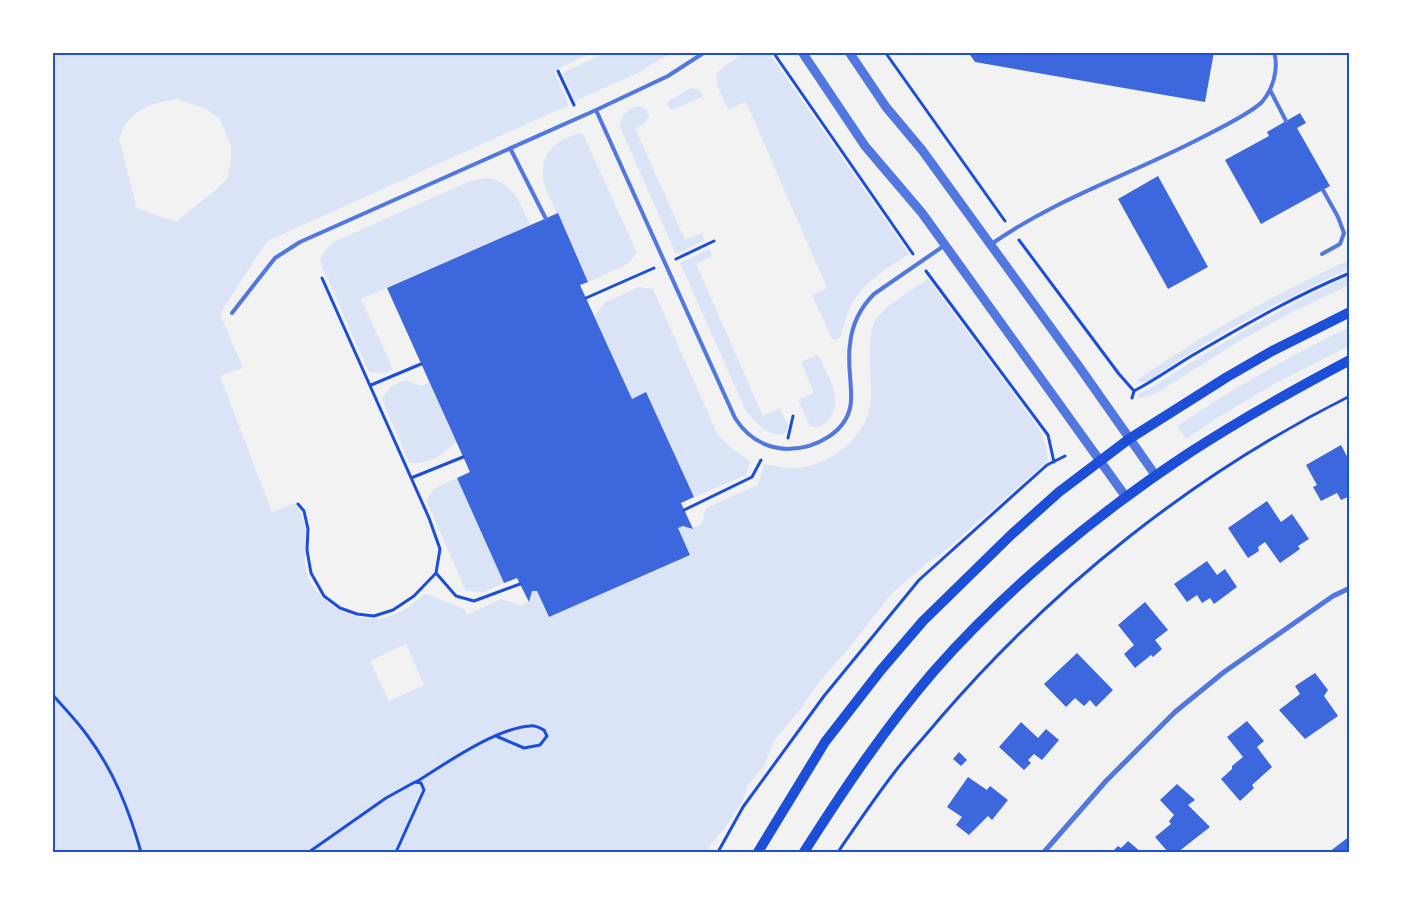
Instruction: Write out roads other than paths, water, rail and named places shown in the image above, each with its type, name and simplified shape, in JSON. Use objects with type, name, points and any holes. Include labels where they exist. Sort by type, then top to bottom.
[{"type":"main road","points":[[758,852],[826,742],[893,656],[923,621],[1012,534],[1059,492],[1129,439],[1272,351],[1350,312]]},
{"type":"main road","points":[[804,852],[869,753],[900,712],[935,670],[979,623],[1006,598],[1065,545],[1156,476],[1236,423],[1350,360]]},
{"type":"street","points":[[802,52],[866,146],[922,213],[1126,497]]},
{"type":"street","points":[[849,52],[886,107],[922,150],[1156,476]]},
{"type":"street","points":[[1044,852],[1106,781],[1175,712],[1224,672],[1333,596],[1350,588]]},
{"type":"lane","points":[[232,313],[275,258],[300,242],[596,110],[668,76],[705,52]]},
{"type":"lane","points":[[990,244],[1055,207],[1219,129],[1261,102],[1270,89],[1276,69],[1274,52]]},
{"type":"lane","points":[[1270,89],[1286,121]]},
{"type":"lane","points":[[596,110],[734,418],[750,437],[760,443],[779,448],[807,447],[823,441],[833,433],[848,415],[851,403],[850,343],[858,315],[865,303],[874,294],[945,245]]},
{"type":"lane","points":[[510,148],[546,219]]},
{"type":"lane","points":[[1322,254],[1340,244],[1344,233],[1338,217],[1323,190]]}]
